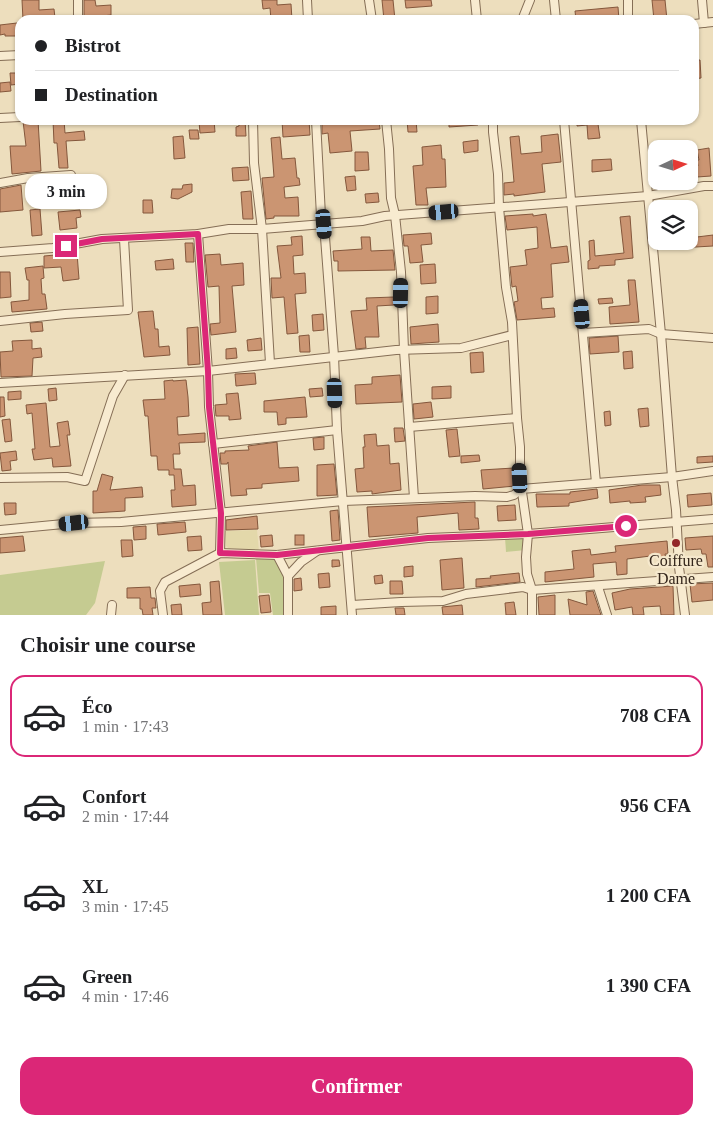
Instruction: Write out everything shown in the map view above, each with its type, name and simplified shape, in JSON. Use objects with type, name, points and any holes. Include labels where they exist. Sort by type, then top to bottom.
[{"type":"street","points":[[78,0],[78,15]]},
{"type":"street","points":[[307,0],[308,15]]},
{"type":"street","points":[[369,0],[371,15]]},
{"type":"street","points":[[476,0],[477,15]]},
{"type":"street","points":[[524,15],[530,0]]},
{"type":"street","points":[[554,0],[556,15]]},
{"type":"street","points":[[628,0],[628,15]]},
{"type":"street","points":[[702,0],[704,23]]},
{"type":"street","points":[[699,24],[713,22]]},
{"type":"street","points":[[0,56],[15,55]]},
{"type":"street","points":[[0,118],[15,116]]},
{"type":"street","points":[[252,125],[254,163],[262,229],[270,363]]},
{"type":"street","points":[[316,125],[321,216],[324,224],[334,356],[337,430],[352,615]]},
{"type":"street","points":[[387,125],[391,198],[395,215],[401,272],[414,498]]},
{"type":"street","points":[[493,125],[512,335],[521,489],[528,534],[527,574],[532,590],[532,615]]},
{"type":"street","points":[[564,125],[596,483]]},
{"type":"street","points":[[641,125],[685,615]]},
{"type":"street","points":[[0,182],[71,175]]},
{"type":"street","points":[[0,252],[54,248],[102,239],[198,234],[229,229],[262,229],[362,220],[395,215],[648,196],[713,186]]},
{"type":"street","points":[[198,234],[209,407],[221,513],[220,553]]},
{"type":"street","points":[[0,321],[128,310],[124,238]]},
{"type":"street","points":[[583,333],[649,329],[661,334],[713,338]]},
{"type":"street","points":[[0,383],[208,371],[334,356],[404,350],[461,348],[512,335]]},
{"type":"street","points":[[0,478],[67,477],[85,481],[113,396],[125,375]]},
{"type":"street","points":[[409,427],[517,418]]},
{"type":"street","points":[[213,444],[337,430]]},
{"type":"street","points":[[0,530],[74,523],[121,522],[343,501],[507,497],[514,495],[521,489],[672,477],[713,471]]},
{"type":"street","points":[[163,615],[160,591],[165,582],[220,553],[277,555],[428,538],[528,534],[713,519]]},
{"type":"street","points":[[288,576],[301,562],[319,550]]},
{"type":"street","points":[[277,555],[288,576],[288,615]]},
{"type":"street","points":[[352,605],[443,601],[466,594],[523,587],[532,590],[598,587],[713,577]]},
{"type":"street","points":[[598,587],[607,615]]},
{"type":"street","points":[[111,615],[112,605]]},
{"type":"shaded area","points":[[257,530],[259,551],[233,552],[226,546],[225,531]]},
{"type":"green space","points":[[525,535],[526,550],[506,552],[505,537]]},
{"type":"green space","points":[[273,556],[276,563],[286,561],[291,615],[273,615],[270,593],[259,593],[256,558]]},
{"type":"green space","points":[[255,560],[259,615],[225,615],[219,562]]},
{"type":"green space","points":[[105,561],[95,603],[86,615],[0,615],[0,575]]},
{"type":"building","points":[[22,0],[39,0],[39,10],[54,9],[55,15],[23,15]]},
{"type":"building","points":[[84,0],[95,0],[96,6],[111,5],[111,15],[84,15]]},
{"type":"building","points":[[262,0],[277,0],[277,5],[291,4],[292,15],[271,15],[270,8],[263,9]]},
{"type":"building","points":[[382,0],[393,0],[394,15],[384,15]]},
{"type":"building","points":[[405,0],[431,0],[432,6],[406,8]]},
{"type":"building","points":[[652,0],[665,0],[666,15],[654,15]]},
{"type":"building","points":[[618,7],[619,15],[575,15],[575,11]]},
{"type":"building","points":[[15,23],[15,36],[0,35],[0,25]]},
{"type":"building","points":[[699,60],[700,60],[701,78],[699,78]]},
{"type":"building","points":[[10,73],[15,73],[15,85],[11,85]]},
{"type":"building","points":[[10,82],[11,91],[0,92],[0,83]]},
{"type":"building","points":[[23,125],[38,125],[41,171],[12,174],[10,146],[26,146]]},
{"type":"building","points":[[53,125],[64,125],[65,133],[84,131],[85,140],[66,141],[68,168],[59,168],[57,143],[54,143]]},
{"type":"building","points":[[199,125],[214,125],[215,132],[200,133]]},
{"type":"building","points":[[245,125],[246,136],[236,136],[236,127]]},
{"type":"building","points":[[282,125],[309,125],[310,135],[283,137]]},
{"type":"building","points":[[322,125],[380,125],[380,129],[350,131],[352,151],[330,153],[328,133],[322,134]]},
{"type":"building","points":[[407,125],[416,125],[417,132],[408,132]]},
{"type":"building","points":[[449,125],[478,125],[449,127]]},
{"type":"building","points":[[587,125],[598,125],[600,138],[588,139]]},
{"type":"building","points":[[189,130],[198,130],[199,139],[190,139]]},
{"type":"building","points":[[558,134],[561,162],[542,164],[545,192],[514,196],[514,194],[504,195],[504,183],[514,182],[510,137],[519,136],[521,154],[542,152],[541,136]]},
{"type":"building","points":[[183,136],[185,158],[174,159],[173,137]]},
{"type":"building","points":[[280,137],[282,159],[295,158],[297,178],[299,178],[300,185],[284,187],[285,198],[298,197],[299,216],[274,216],[274,218],[266,219],[262,178],[274,177],[271,138]]},
{"type":"building","points":[[478,140],[478,151],[464,153],[463,142]]},
{"type":"building","points":[[441,145],[442,159],[445,159],[446,187],[426,188],[428,205],[416,205],[413,166],[423,165],[422,147]]},
{"type":"building","points":[[709,148],[711,176],[698,177],[698,150]]},
{"type":"building","points":[[355,152],[368,152],[369,170],[355,171]]},
{"type":"building","points":[[611,159],[612,170],[592,172],[592,160]]},
{"type":"building","points":[[248,167],[249,180],[233,181],[232,168]]},
{"type":"building","points":[[355,176],[356,190],[347,191],[345,177]]},
{"type":"building","points":[[60,181],[61,208],[56,208],[55,193],[40,195],[39,183]]},
{"type":"building","points":[[192,184],[192,192],[178,199],[171,198],[172,189],[182,189],[183,185]]},
{"type":"building","points":[[21,185],[23,210],[0,212],[0,189]]},
{"type":"building","points":[[251,191],[253,219],[243,219],[241,192]]},
{"type":"building","points":[[378,193],[379,202],[366,203],[365,194]]},
{"type":"building","points":[[143,200],[152,200],[153,213],[143,213]]},
{"type":"building","points":[[40,209],[42,235],[32,236],[30,210]]},
{"type":"building","points":[[80,210],[81,217],[76,218],[77,228],[60,230],[58,212]]},
{"type":"building","points":[[533,214],[533,216],[546,214],[551,248],[567,246],[569,262],[551,264],[553,297],[541,298],[542,309],[554,308],[555,317],[517,320],[514,302],[518,301],[516,286],[512,287],[510,267],[527,265],[525,250],[538,248],[537,227],[507,230],[505,216]]},
{"type":"building","points":[[630,216],[633,258],[615,260],[615,265],[588,269],[588,261],[590,260],[589,241],[594,240],[595,256],[624,253],[620,217]]},
{"type":"building","points":[[431,233],[432,244],[421,245],[423,262],[410,263],[408,246],[404,246],[403,235]]},
{"type":"building","points":[[713,235],[713,246],[698,247],[698,237]]},
{"type":"building","points":[[302,236],[303,255],[293,256],[294,274],[305,273],[306,293],[295,294],[298,333],[287,334],[284,297],[272,298],[271,278],[281,278],[277,246],[292,245],[291,237]]},
{"type":"building","points":[[361,237],[370,237],[371,251],[393,250],[395,270],[338,271],[338,261],[334,261],[333,251],[362,249]]},
{"type":"building","points":[[185,243],[193,243],[194,262],[186,262]]},
{"type":"building","points":[[77,253],[79,279],[63,281],[61,267],[44,268],[44,256]]},
{"type":"building","points":[[220,254],[221,265],[243,263],[244,285],[232,286],[236,332],[211,335],[210,324],[220,323],[219,286],[208,287],[205,255]]},
{"type":"building","points":[[173,259],[174,269],[156,270],[155,261]]},
{"type":"building","points":[[435,264],[436,283],[421,284],[420,265]]},
{"type":"building","points":[[43,266],[44,278],[41,279],[42,294],[45,294],[47,309],[12,312],[11,302],[29,300],[29,280],[27,280],[25,268]]},
{"type":"building","points":[[0,272],[10,272],[11,297],[0,298]]},
{"type":"building","points":[[628,280],[635,280],[639,322],[610,324],[609,307],[630,305]]},
{"type":"building","points":[[438,296],[438,313],[426,314],[426,297]]},
{"type":"building","points":[[394,297],[394,305],[377,306],[379,337],[365,337],[366,348],[356,349],[351,311],[367,310],[366,298]]},
{"type":"building","points":[[612,298],[613,303],[599,304],[598,299]]},
{"type":"building","points":[[153,311],[155,329],[158,329],[159,347],[169,346],[170,355],[144,357],[138,312]]},
{"type":"building","points":[[323,314],[324,330],[313,331],[312,315]]},
{"type":"building","points":[[42,322],[43,331],[31,332],[30,323]]},
{"type":"building","points":[[438,324],[439,342],[411,344],[410,327]]},
{"type":"building","points":[[198,327],[200,364],[188,365],[187,328]]},
{"type":"building","points":[[309,335],[310,352],[300,352],[299,336]]},
{"type":"building","points":[[618,336],[619,352],[590,354],[589,338]]},
{"type":"building","points":[[261,338],[262,350],[248,351],[247,340]]},
{"type":"building","points":[[32,340],[32,349],[41,348],[42,357],[33,358],[32,376],[1,377],[0,352],[13,351],[12,341]]},
{"type":"building","points":[[236,348],[237,358],[226,359],[226,349]]},
{"type":"building","points":[[632,351],[633,368],[624,369],[623,352]]},
{"type":"building","points":[[483,352],[484,372],[471,373],[470,353]]},
{"type":"building","points":[[255,373],[256,384],[236,386],[235,374]]},
{"type":"building","points":[[400,375],[402,402],[356,404],[355,385],[372,384],[372,377]]},
{"type":"building","points":[[186,380],[188,397],[189,416],[177,417],[178,435],[205,433],[205,442],[179,443],[180,454],[173,454],[174,469],[181,469],[183,486],[195,485],[196,505],[172,507],[171,490],[175,490],[174,475],[169,475],[169,470],[158,470],[157,456],[151,456],[148,416],[145,416],[143,400],[165,399],[164,381]]},
{"type":"building","points":[[451,386],[451,398],[432,399],[432,387]]},
{"type":"building","points":[[56,388],[57,400],[49,401],[48,389]]},
{"type":"building","points":[[322,388],[323,396],[310,397],[309,389]]},
{"type":"building","points":[[21,391],[21,399],[8,400],[8,392]]},
{"type":"building","points":[[238,393],[241,419],[229,420],[229,416],[216,416],[215,405],[227,404],[226,394]]},
{"type":"building","points":[[0,397],[4,397],[5,416],[0,417]]},
{"type":"building","points":[[305,397],[307,417],[286,418],[286,424],[278,425],[277,412],[264,412],[264,401]]},
{"type":"building","points":[[431,402],[433,417],[414,419],[413,404]]},
{"type":"building","points":[[46,403],[50,447],[60,446],[57,423],[68,421],[70,435],[67,435],[71,466],[53,467],[52,458],[34,460],[32,449],[35,449],[32,413],[27,414],[26,405]]},
{"type":"building","points":[[648,408],[649,426],[640,427],[638,409]]},
{"type":"building","points":[[610,411],[611,425],[605,426],[604,412]]},
{"type":"building","points":[[10,419],[12,441],[5,442],[2,420]]},
{"type":"building","points":[[394,428],[403,428],[405,441],[395,442]]},
{"type":"building","points":[[457,429],[460,456],[449,457],[446,430]]},
{"type":"building","points":[[376,434],[377,446],[389,445],[390,464],[399,463],[401,490],[372,494],[372,491],[357,492],[355,469],[364,468],[364,435]]},
{"type":"building","points":[[324,437],[324,449],[314,450],[313,438]]},
{"type":"building","points":[[277,442],[279,468],[298,467],[299,481],[262,484],[262,488],[246,489],[247,495],[231,496],[228,462],[227,464],[221,464],[220,453],[249,450],[248,446]]},
{"type":"building","points":[[16,451],[17,460],[10,461],[11,470],[2,471],[0,453]]},
{"type":"building","points":[[479,455],[480,461],[461,463],[461,456]]},
{"type":"building","points":[[713,456],[713,462],[697,463],[697,457]]},
{"type":"building","points":[[334,464],[337,495],[317,496],[317,465]]},
{"type":"building","points":[[514,468],[515,486],[483,489],[481,470]]},
{"type":"building","points":[[102,474],[113,477],[110,490],[142,487],[143,497],[125,498],[125,511],[93,513],[93,491],[97,491]]},
{"type":"building","points":[[642,485],[660,485],[661,495],[645,497],[646,502],[610,503],[609,490]]},
{"type":"building","points":[[597,489],[598,498],[569,503],[569,506],[537,507],[536,494],[570,494],[570,492]]},
{"type":"building","points":[[711,493],[712,505],[688,507],[687,495]]},
{"type":"building","points":[[475,502],[475,518],[478,518],[479,529],[459,530],[458,513],[417,517],[418,533],[369,537],[367,507]]},
{"type":"building","points":[[4,503],[16,503],[16,514],[5,515]]},
{"type":"building","points":[[515,505],[516,520],[498,521],[497,506]]},
{"type":"building","points":[[338,510],[340,540],[332,541],[330,511]]},
{"type":"building","points":[[257,516],[258,529],[226,530],[226,520]]},
{"type":"building","points":[[185,522],[186,532],[158,535],[157,524]]},
{"type":"building","points":[[146,526],[146,539],[134,540],[133,527]]},
{"type":"building","points":[[272,535],[273,546],[261,547],[260,536]]},
{"type":"building","points":[[295,535],[304,535],[304,545],[295,545]]},
{"type":"building","points":[[23,536],[25,551],[0,553],[0,538]]},
{"type":"building","points":[[201,536],[202,550],[188,551],[187,537]]},
{"type":"building","points":[[713,536],[713,567],[708,567],[706,554],[702,554],[701,549],[686,550],[685,538]]},
{"type":"building","points":[[121,540],[132,540],[133,556],[122,557]]},
{"type":"building","points":[[667,541],[668,554],[665,554],[666,559],[659,560],[658,555],[627,559],[627,574],[617,575],[616,562],[593,564],[594,577],[545,582],[545,572],[574,569],[572,551],[590,549],[591,555],[616,552],[615,546]]},
{"type":"building","points":[[462,558],[464,588],[442,590],[440,560]]},
{"type":"building","points":[[332,560],[339,560],[340,566],[332,567]]},
{"type":"building","points":[[413,566],[413,576],[404,577],[404,567]]},
{"type":"building","points":[[329,573],[330,587],[319,588],[318,574]]},
{"type":"building","points":[[519,573],[520,582],[476,587],[476,579]]},
{"type":"building","points":[[382,575],[383,583],[375,584],[374,576]]},
{"type":"building","points":[[301,578],[302,590],[294,591],[294,579]]},
{"type":"building","points":[[219,581],[222,615],[203,615],[202,603],[211,602],[210,582]]},
{"type":"building","points":[[390,581],[402,581],[403,594],[390,594]]},
{"type":"building","points":[[713,583],[713,600],[692,602],[690,584]]},
{"type":"building","points":[[200,584],[201,595],[180,597],[179,586]]},
{"type":"building","points":[[673,586],[674,615],[661,615],[660,606],[643,607],[644,615],[633,615],[632,607],[615,610],[612,593],[630,589]]},
{"type":"building","points":[[150,587],[151,598],[155,598],[156,608],[152,608],[153,615],[143,615],[142,609],[140,609],[140,598],[127,598],[127,588]]},
{"type":"building","points":[[593,591],[601,615],[570,615],[568,599],[587,605],[586,592]]},
{"type":"building","points":[[269,595],[271,612],[261,613],[259,596]]},
{"type":"building","points":[[555,595],[555,615],[539,615],[538,597]]},
{"type":"building","points":[[514,602],[516,615],[506,615],[505,603]]},
{"type":"building","points":[[181,604],[182,615],[172,615],[171,605]]},
{"type":"building","points":[[462,605],[463,615],[443,615],[442,607]]},
{"type":"building","points":[[336,606],[336,615],[321,615],[321,607]]},
{"type":"building","points":[[395,608],[404,608],[405,615],[396,615]]},
{"type":"place","name":"Coiffure Dame","points":[[676,543]]},
{"type":"route","points":[[66,246],[102,239],[198,234],[209,407],[221,513],[220,553],[277,555],[391,541],[528,534],[626,526]]}]
